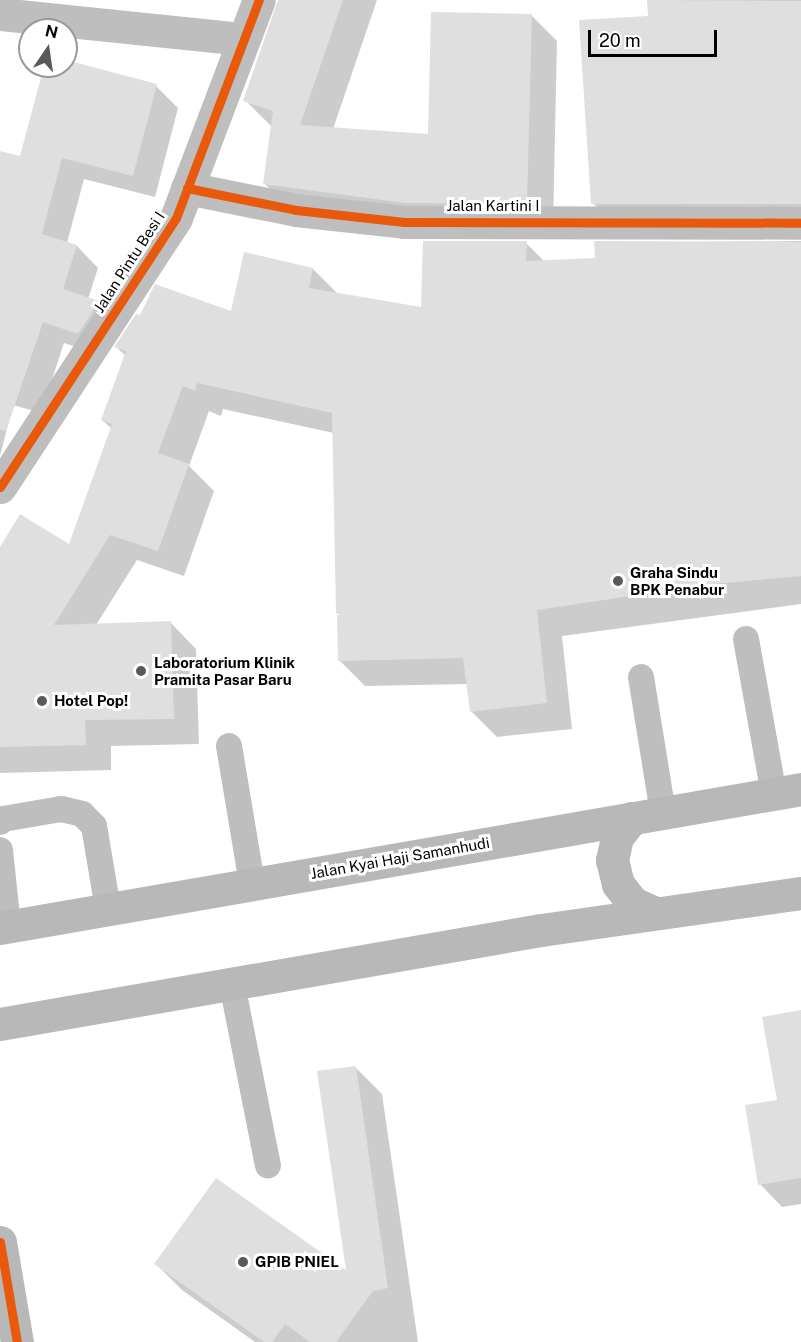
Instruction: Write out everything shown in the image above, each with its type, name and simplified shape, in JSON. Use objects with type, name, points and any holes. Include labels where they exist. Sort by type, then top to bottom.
[{"type":"main road","name":"Jalan Kyai Haji Samanhudi","points":[[4,927],[787,791]]},
{"type":"main road","points":[[648,815],[617,837],[612,860],[618,884],[633,903],[655,913]]},
{"type":"main road","points":[[0,1024],[655,913],[801,893]]},
{"type":"main road","points":[[0,1242],[17,1342]]},
{"type":"street","name":"Jalan Pintu Besi I","points":[[0,486],[176,219],[259,0]]},
{"type":"street","points":[[0,14],[244,39]]},
{"type":"street","name":"Jalan Kartini I","points":[[187,188],[297,210],[404,222],[801,223]]},
{"type":"lane","points":[[746,639],[787,791]]},
{"type":"lane","points":[[641,677],[648,815]]},
{"type":"lane","points":[[229,746],[252,884]]},
{"type":"lane","points":[[0,822],[3,819],[62,809],[82,814],[94,826],[108,909]]},
{"type":"lane","points":[[0,850],[4,927]]},
{"type":"lane","points":[[232,984],[268,1166]]},
{"type":"building","points":[[278,0],[343,0],[300,125],[428,134],[431,12],[532,14],[527,204],[405,203],[263,184],[273,111],[243,101]]},
{"type":"building","points":[[647,0],[801,1],[801,204],[591,204],[579,20],[648,16]]},
{"type":"building","points":[[78,63],[157,84],[133,176],[62,158],[42,234],[77,245],[63,289],[99,301],[78,334],[43,322],[6,431],[0,430],[0,151],[20,156],[41,78],[78,78]]},
{"type":"building","points":[[423,241],[527,241],[526,261],[595,258],[594,241],[801,242],[801,576],[704,585],[537,610],[547,703],[470,712],[463,658],[338,661],[337,615],[340,615],[336,613],[332,413],[197,383],[195,391],[183,386],[158,453],[189,464],[158,551],[110,535],[54,625],[171,621],[174,719],[85,720],[86,745],[0,747],[0,547],[20,514],[69,544],[112,424],[101,420],[126,351],[114,347],[136,314],[140,315],[155,284],[231,311],[244,252],[313,268],[309,288],[421,307]]},
{"type":"building","points":[[801,1010],[801,1178],[758,1185],[745,1105],[777,1100],[762,1017]]},
{"type":"building","name":"GPIB PNIEL","points":[[356,1066],[388,1288],[373,1291],[336,1342],[310,1342],[285,1324],[272,1342],[264,1342],[154,1264],[216,1178],[346,1270],[317,1071]]},
{"type":"cycle path","points":[[0,487],[176,218],[259,0]]},
{"type":"cycle path","points":[[187,188],[296,210],[404,222],[801,223]]},
{"type":"cycle path","points":[[0,1242],[17,1342]]},
{"type":"place","name":"Graha Sindu BPK Penabur","points":[[618,581]]},
{"type":"place","name":"Laboratorium Klinik Pramita Pasar Baru","points":[[141,671]]},
{"type":"place","name":"Hotel Pop!","points":[[42,701]]},
{"type":"place","name":"GPIB PNIEL","points":[[243,1262]]}]
